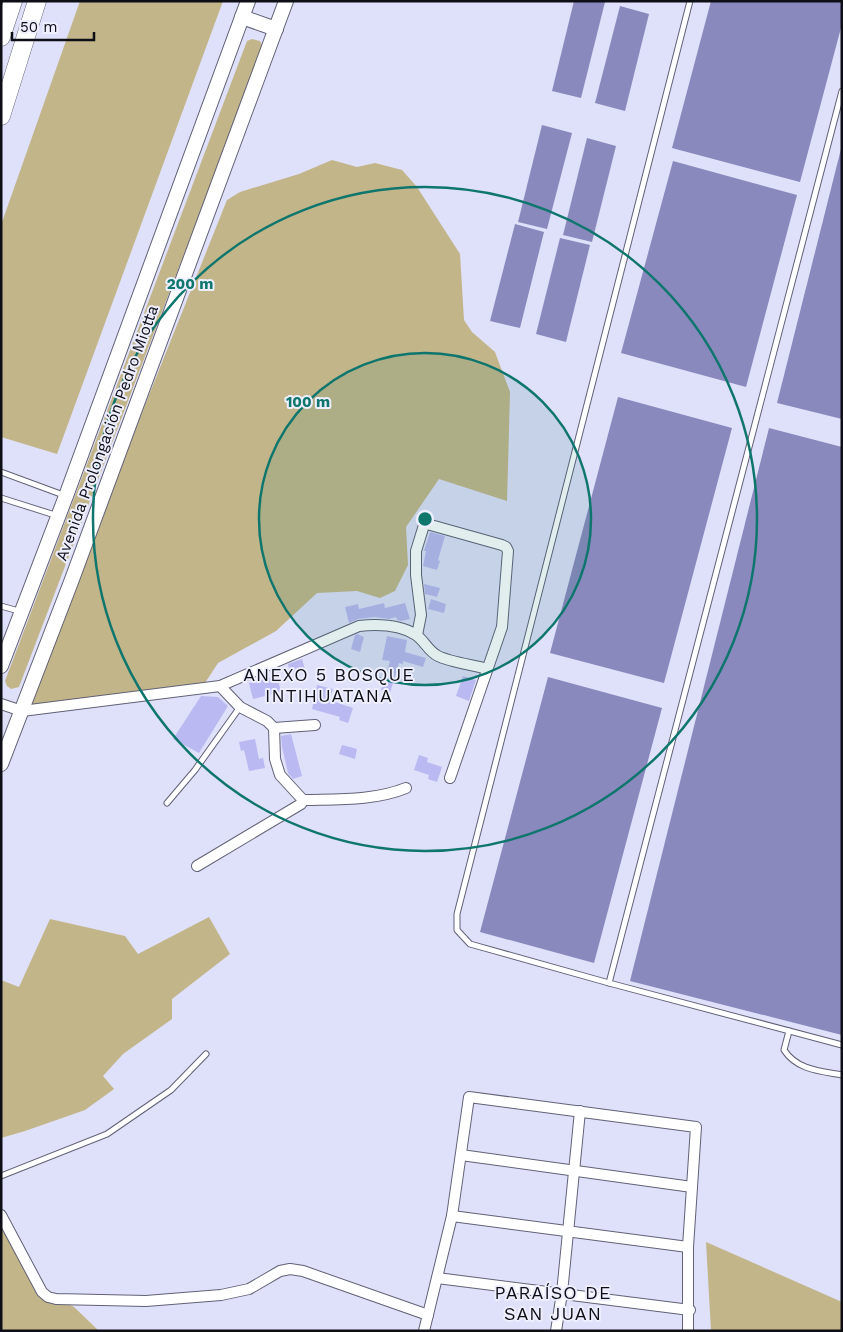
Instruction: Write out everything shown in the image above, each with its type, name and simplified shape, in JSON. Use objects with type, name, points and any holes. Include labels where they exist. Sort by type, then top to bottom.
[{"type":"highway","points":[[1,37],[13,1]]},
{"type":"highway","points":[[1,116],[37,1]]},
{"type":"main road","name":"Avenida Prolongación Pedro Miotta","points":[[1,666],[66,496],[248,1]]},
{"type":"main road","name":"Avenida Prolongación Pedro Miotta","points":[[1,764],[286,1]]},
{"type":"main road","points":[[242,17],[276,30]]},
{"type":"street","points":[[417,635],[421,615],[416,575],[416,551],[424,525],[427,524],[502,544],[506,547],[508,551],[502,626],[450,778]]},
{"type":"street","points":[[1,704],[22,711],[220,686],[359,626],[377,624],[396,626],[417,635],[438,656],[487,669]]},
{"type":"street","points":[[220,686],[240,706],[267,721],[274,728],[275,759],[280,775],[303,800]]},
{"type":"street","points":[[274,728],[315,725]]},
{"type":"street","points":[[303,800],[374,796],[391,794],[406,788]]},
{"type":"street","points":[[197,866],[301,804],[303,800]]},
{"type":"street","points":[[424,1331],[452,1216],[469,1097],[696,1127],[688,1247],[690,1310],[688,1331]]},
{"type":"street","points":[[556,1331],[562,1293],[580,1111]]},
{"type":"street","points":[[461,1155],[692,1187]]},
{"type":"street","points":[[1,1215],[42,1292],[48,1297],[56,1299],[146,1301],[221,1295],[249,1289],[280,1271],[290,1269],[303,1271],[428,1315]]},
{"type":"street","points":[[452,1216],[688,1247]]},
{"type":"street","points":[[437,1278],[690,1310]]},
{"type":"lane","points":[[690,1],[457,914],[457,930],[470,944],[842,1045]]},
{"type":"lane","points":[[609,983],[842,91]]},
{"type":"lane","points":[[1,472],[66,496]]},
{"type":"lane","points":[[1,498],[58,516]]},
{"type":"lane","points":[[1,606],[22,612]]},
{"type":"lane","points":[[167,803],[195,770],[240,706]]},
{"type":"lane","points":[[789,1031],[784,1050],[789,1058],[798,1065],[842,1075]]},
{"type":"lane","points":[[1,1176],[107,1134],[171,1090],[206,1054]]},
{"type":"shaded area","points":[[80,1],[223,1],[57,454],[1,437],[1,225]]},
{"type":"shaded area","points":[[252,39],[260,41],[263,47],[19,687],[11,689],[5,681],[247,41]]},
{"type":"shaded area","points":[[332,160],[357,167],[375,163],[402,170],[417,187],[460,254],[464,320],[472,332],[495,352],[510,392],[507,501],[439,479],[406,527],[408,565],[395,591],[380,598],[357,591],[317,593],[276,631],[218,663],[203,686],[36,707],[31,705],[29,695],[227,200],[240,192],[299,174]]},
{"type":"shaded area","points":[[209,917],[230,954],[172,999],[172,1019],[123,1054],[103,1076],[114,1089],[85,1110],[1,1138],[1,980],[19,987],[50,919],[125,936],[138,954]]},
{"type":"shaded area","points":[[1,1225],[35,1288],[74,1307],[99,1331],[1,1331]]},
{"type":"shaded area","points":[[706,1242],[842,1302],[842,1331],[711,1331]]},
{"type":"water","points":[[574,1],[605,2],[581,98],[552,91]]},
{"type":"water","points":[[711,1],[842,1],[842,24],[800,182],[672,148]]},
{"type":"water","points":[[620,6],[649,14],[625,111],[595,103]]},
{"type":"water","points":[[542,125],[572,133],[547,229],[518,222]]},
{"type":"water","points":[[587,138],[616,146],[592,242],[563,235]]},
{"type":"water","points":[[842,145],[842,419],[777,403]]},
{"type":"water","points":[[673,161],[797,195],[746,387],[621,353]]},
{"type":"water","points":[[515,224],[544,232],[520,328],[490,321]]},
{"type":"water","points":[[560,238],[590,245],[566,342],[536,334]]},
{"type":"water","points":[[618,397],[732,428],[664,683],[550,653]]},
{"type":"water","points":[[769,428],[842,447],[842,1035],[630,981]]},
{"type":"water","points":[[548,677],[662,708],[594,963],[480,932]]},
{"type":"building","points":[[430,532],[445,536],[437,570],[423,566],[426,551],[424,551]]},
{"type":"building","points":[[424,584],[440,588],[437,597],[425,594]]},
{"type":"building","points":[[431,599],[446,604],[444,613],[428,609]]},
{"type":"building","points":[[384,603],[385,608],[405,603],[410,619],[401,621],[397,620],[396,617],[389,619],[375,617],[358,619],[349,623],[345,607],[358,604],[359,609]]},
{"type":"building","points":[[357,634],[364,637],[360,652],[351,649]]},
{"type":"building","points":[[387,636],[407,640],[405,652],[426,658],[423,667],[403,661],[403,664],[399,663],[390,693],[381,690],[390,661],[382,660]]},
{"type":"building","points":[[302,659],[305,669],[290,673],[288,664]]},
{"type":"building","points":[[277,676],[281,692],[253,699],[249,683]]},
{"type":"building","points":[[463,676],[476,680],[469,701],[456,696]]},
{"type":"building","points":[[317,685],[333,689],[329,700],[353,708],[348,723],[339,720],[340,717],[312,709]]},
{"type":"building","points":[[201,696],[218,697],[228,706],[199,753],[173,739]]},
{"type":"building","points":[[291,734],[302,776],[293,779],[288,773],[281,736]]},
{"type":"building","points":[[255,739],[259,759],[263,758],[265,768],[249,771],[244,750],[241,751],[239,742]]},
{"type":"building","points":[[342,745],[357,749],[355,759],[339,754]]},
{"type":"building","points":[[419,755],[428,758],[427,762],[442,767],[437,782],[428,779],[429,775],[414,770]]},
{"type":"district","name":"ANEXO 5 BOSQUE INTIHUATANA","points":[[329,684]]},
{"type":"district","name":"PARAÍSO DE SAN JUAN","points":[[553,1302]]}]
